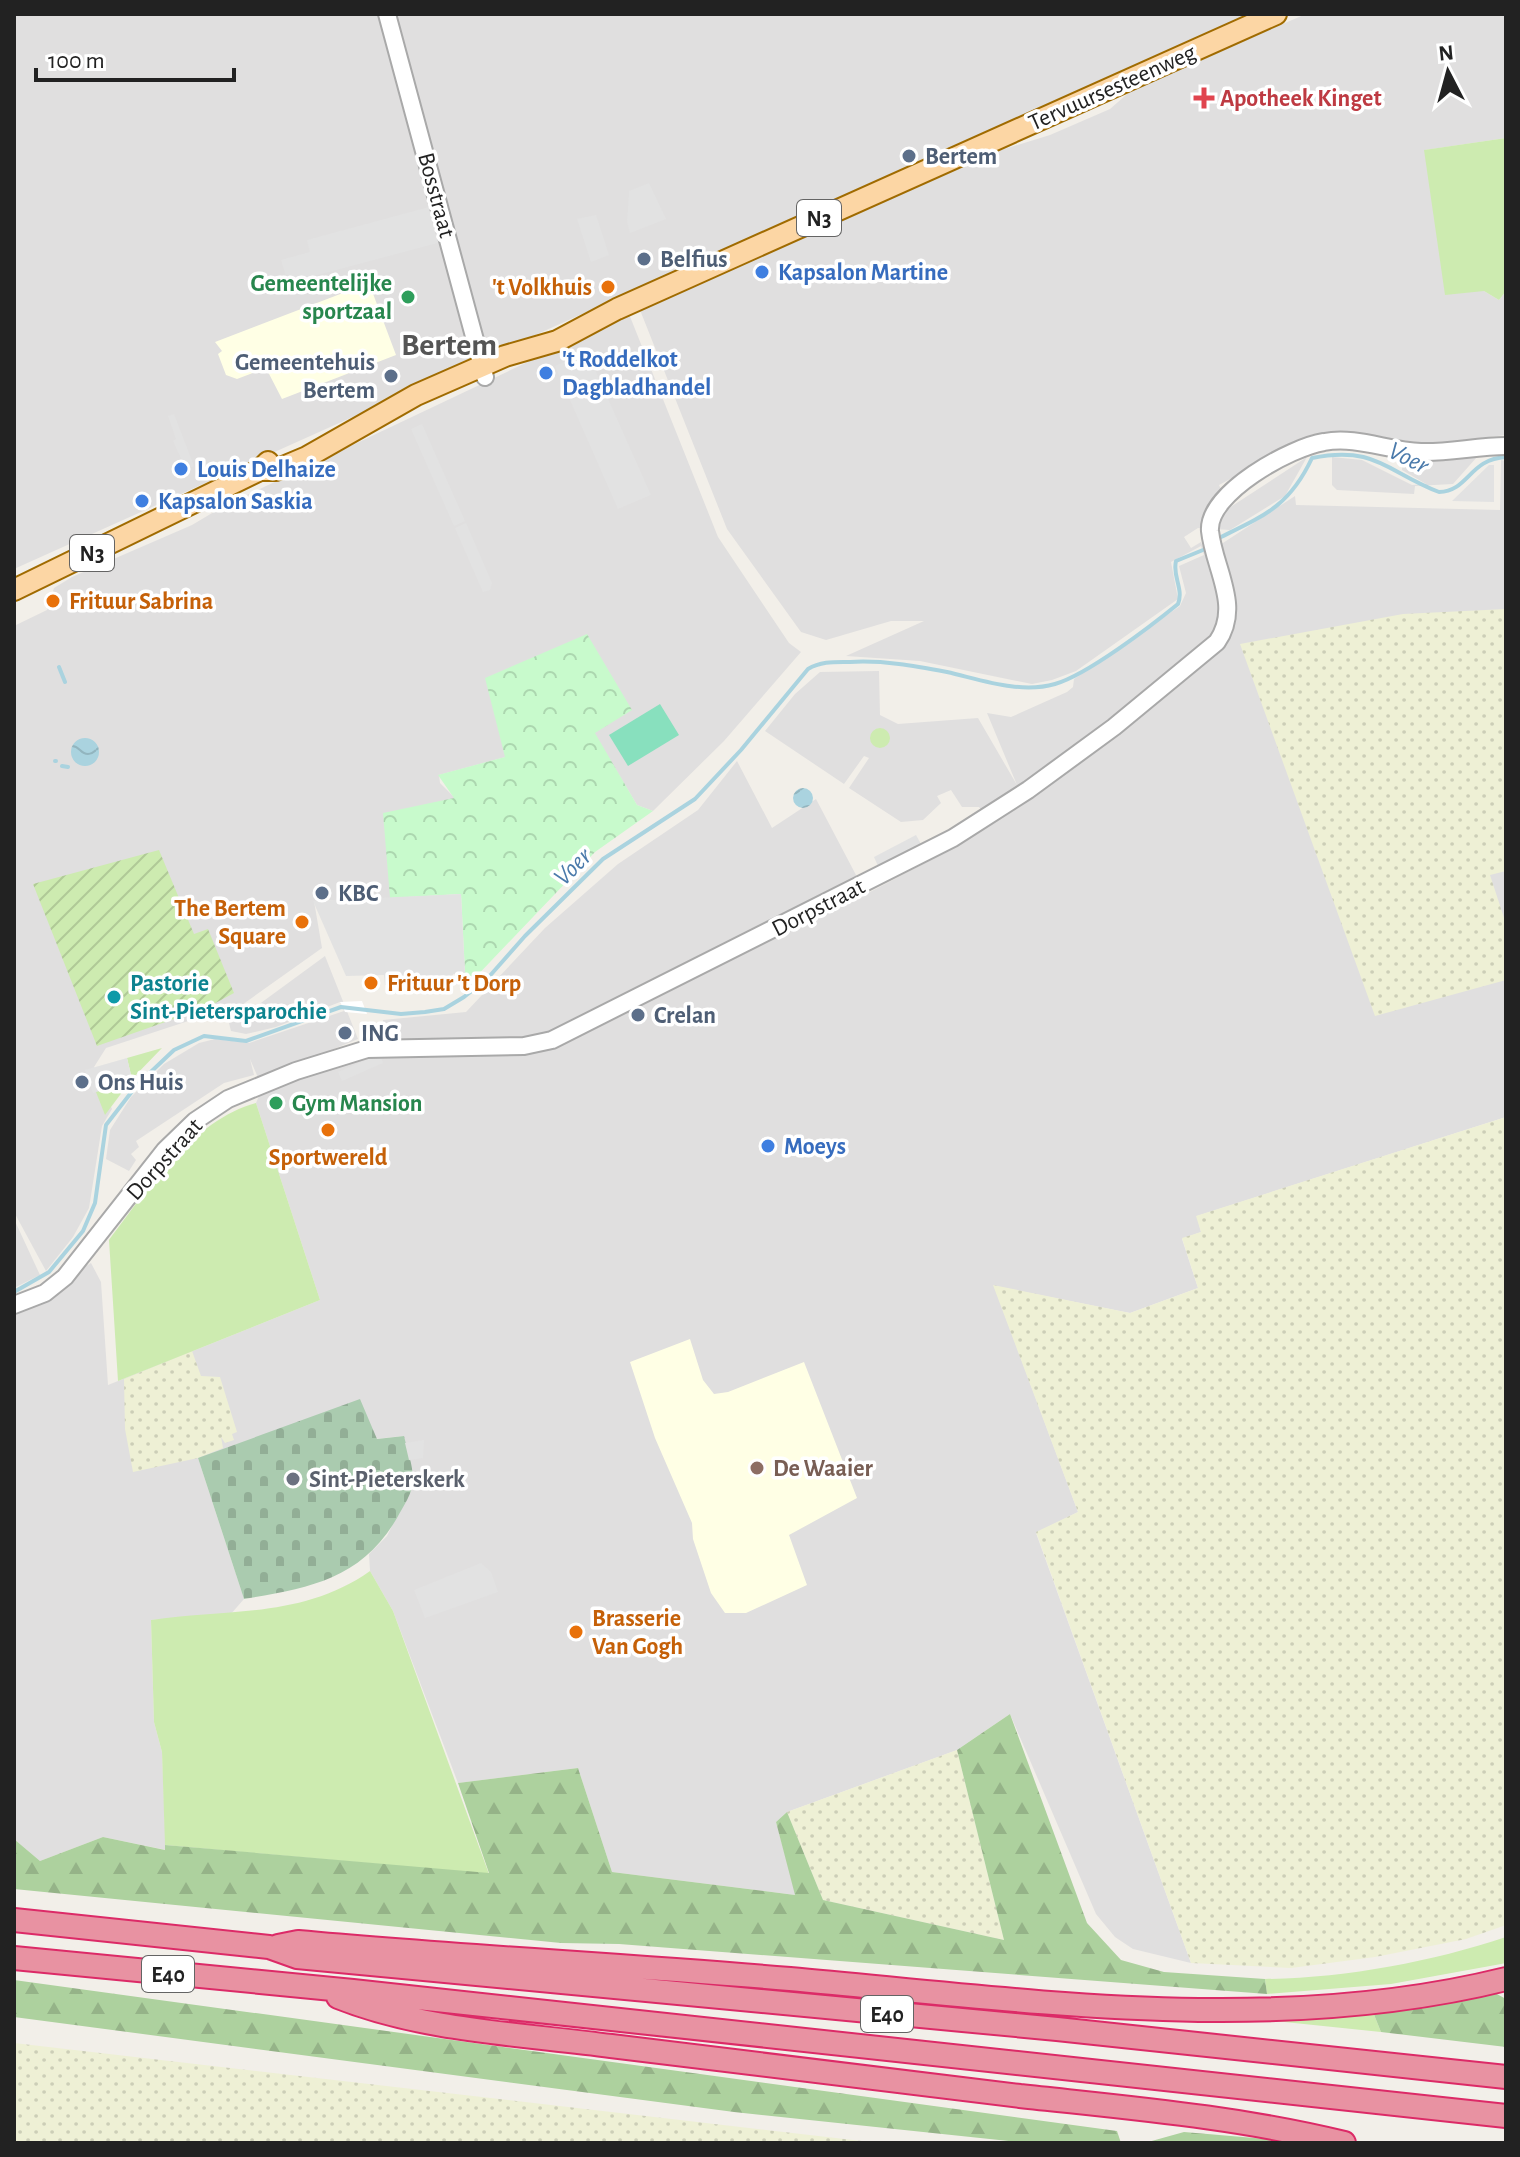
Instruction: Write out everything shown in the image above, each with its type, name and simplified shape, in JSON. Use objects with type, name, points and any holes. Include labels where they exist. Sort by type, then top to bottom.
[{"type":"highway","name":"E40","points":[[14,1920],[269,1947],[297,1957],[1057,2029],[1506,2077]]},
{"type":"highway","points":[[269,1947],[298,1942],[1000,1998],[1233,2009],[1344,2005],[1506,1979]]},
{"type":"highway","name":"E40","points":[[14,1958],[950,2054],[1506,2116]]},
{"type":"highway","points":[[322,1990],[378,2013],[465,2027],[781,2069],[1195,2116],[1344,2143]]},
{"type":"main road","name":"Tervuursesteenweg","points":[[14,590],[260,470],[283,467],[373,421],[418,408],[484,371],[557,341],[617,309],[1276,14]]},
{"type":"street","name":"Bosstraat","points":[[387,14],[484,371]]},
{"type":"street","name":"Dorpstraat","points":[[14,1305],[45,1293],[65,1277],[165,1150],[195,1121],[228,1099],[296,1071],[367,1049],[524,1046],[552,1040],[940,845],[1028,790],[1122,721],[1217,642],[1225,628],[1228,608],[1210,530],[1211,514],[1234,487],[1301,450],[1323,442],[1352,441],[1417,452],[1506,446]]},
{"type":"shaded area","points":[[14,14],[1250,14],[14,569]]},
{"type":"shaded area","points":[[1306,14],[1506,14],[1506,138],[1425,150],[1484,291],[1499,300],[1506,291],[1506,435],[1431,444],[1426,461],[1477,457],[1453,484],[1415,486],[1414,494],[1337,490],[1332,485],[1332,457],[1362,460],[1412,485],[1426,484],[1402,470],[1403,459],[1424,461],[1428,444],[1339,431],[1313,434],[1219,485],[1229,508],[1307,457],[1285,496],[1230,530],[1198,528],[1184,537],[1191,548],[1201,542],[1206,554],[1295,496],[1296,505],[1500,510],[1501,460],[1506,461],[1506,1117],[1197,1216],[1201,1232],[1182,1239],[1198,1288],[1130,1313],[994,1286],[1078,1512],[1036,1533],[1191,1963],[1133,1949],[1115,1937],[1096,1914],[1010,1714],[957,1750],[787,1812],[776,1822],[796,1895],[612,1872],[578,1768],[458,1783],[393,1611],[370,1571],[369,1554],[387,1536],[414,1481],[403,1436],[198,1458],[244,1599],[230,1615],[151,1620],[154,1722],[162,1752],[166,1850],[103,1837],[40,1861],[14,1839],[14,1311],[91,1263],[101,1282],[108,1385],[320,1300],[256,1103],[261,1091],[356,1057],[380,1055],[383,1020],[466,1012],[545,928],[618,864],[698,810],[737,761],[772,828],[816,799],[866,894],[961,844],[991,824],[979,807],[962,807],[951,790],[937,796],[941,803],[923,820],[901,822],[849,788],[869,758],[864,756],[844,784],[765,731],[795,694],[820,672],[879,671],[880,715],[898,724],[978,718],[1017,785],[987,713],[1011,717],[1067,692],[1073,687],[1074,679],[1180,606],[1186,593],[1179,566],[1204,555],[1201,546],[1171,562],[1178,599],[1076,671],[1052,680],[1032,684],[920,661],[846,656],[924,621],[891,621],[826,640],[801,632],[727,529],[640,310],[988,154],[1050,135],[1110,109],[1133,89]]},
{"type":"shaded area","points":[[649,183],[666,219],[630,233],[627,221],[629,191]]},
{"type":"shaded area","points":[[429,207],[438,243],[288,283],[281,260],[310,252],[307,240]]},
{"type":"shaded area","name":"'t Volkhuis","points":[[596,215],[609,255],[591,262],[577,219]]},
{"type":"shaded area","points":[[369,283],[396,355],[282,399],[266,368],[237,379],[226,375],[218,354],[222,351],[215,342]]},
{"type":"shaded area","points":[[629,314],[718,537],[789,643],[801,652],[724,741],[653,811],[637,805],[594,733],[439,775],[440,783],[455,798],[390,898],[314,901],[322,948],[239,1007],[241,1016],[247,1013],[325,956],[358,1039],[259,1080],[250,1059],[254,1075],[224,1083],[136,1141],[139,1147],[131,1154],[136,1160],[129,1171],[106,1159],[110,1130],[131,1097],[164,1064],[199,1043],[215,1039],[249,1043],[344,1011],[340,1002],[276,1027],[246,1034],[231,1031],[229,1023],[240,1018],[237,1005],[106,1048],[94,1067],[112,1109],[102,1126],[89,1208],[73,1237],[46,1271],[14,1212],[14,626],[47,610],[54,588],[72,577],[192,525],[224,506]]},
{"type":"shaded area","points":[[587,352],[651,495],[618,509],[555,366]]},
{"type":"shaded area","points":[[174,414],[194,466],[186,469],[173,441],[176,439],[168,416]]},
{"type":"shaded area","points":[[422,424],[465,521],[454,526],[411,429]]},
{"type":"shaded area","points":[[1489,465],[1494,465],[1494,502],[1452,501]]},
{"type":"shaded area","points":[[466,523],[492,583],[490,590],[483,592],[455,528]]},
{"type":"shaded area","points":[[1506,609],[1506,871],[1490,875],[1506,924],[1506,980],[1375,1016],[1240,644],[1403,614]]},
{"type":"shaded area","points":[[916,835],[921,844],[878,866],[874,857]]},
{"type":"shaded area","points":[[461,894],[465,973],[453,974],[453,985],[385,985],[384,975],[346,976],[313,901]]},
{"type":"shaded area","points":[[380,1054],[383,1063],[342,1081],[338,1072]]},
{"type":"shaded area","points":[[127,1058],[132,1079],[93,1093],[85,1070]]},
{"type":"shaded area","points":[[1506,1117],[1506,1925],[1466,1939],[1375,1957],[1291,1968],[1191,1963],[1036,1532],[1078,1512],[993,1285],[1130,1313],[1198,1288],[1182,1238],[1201,1232],[1196,1216]]},
{"type":"shaded area","points":[[14,1219],[40,1275],[14,1288]]},
{"type":"shaded area","name":"De Waaier","points":[[690,1339],[703,1380],[714,1394],[728,1392],[804,1362],[857,1498],[789,1535],[807,1585],[746,1613],[725,1613],[711,1593],[693,1539],[692,1523],[655,1438],[630,1362]]},
{"type":"shaded area","points":[[192,1351],[201,1376],[220,1377],[237,1432],[232,1434],[234,1440],[225,1443],[221,1437],[223,1448],[198,1458],[133,1472],[125,1429],[124,1379]]},
{"type":"shaded area","points":[[424,1440],[423,1458],[409,1460],[405,1443]]},
{"type":"shaded area","points":[[481,1563],[491,1572],[498,1592],[425,1618],[414,1590]]},
{"type":"shaded area","points":[[957,1750],[1004,1940],[823,1900],[787,1812]]},
{"type":"shaded area","points":[[14,2043],[879,2143],[14,2143]]},
{"type":"green space","points":[[1506,138],[1506,291],[1499,300],[1484,291],[1445,295],[1424,150]]},
{"type":"green space","points":[[587,634],[632,710],[595,733],[637,805],[653,811],[595,852],[471,982],[465,973],[461,894],[390,898],[383,813],[454,798],[438,775],[505,757],[485,678]]},
{"type":"green space","points":[[660,704],[679,735],[628,766],[609,735]]},
{"type":"green space","points":[[880,728],[887,731],[890,738],[887,745],[880,748],[873,745],[870,738],[873,731]]},
{"type":"green space","points":[[159,850],[194,934],[208,929],[234,993],[208,1007],[97,1046],[33,884]]},
{"type":"green space","points":[[162,1048],[132,1079],[127,1058]]},
{"type":"green space","points":[[128,1080],[129,1083],[105,1115],[96,1092]]},
{"type":"green space","points":[[256,1103],[320,1300],[118,1381],[109,1240],[156,1179],[192,1141],[233,1112]]},
{"type":"green space","points":[[360,1399],[377,1439],[404,1436],[413,1484],[397,1518],[383,1539],[350,1568],[311,1585],[244,1599],[198,1458]]},
{"type":"green space","points":[[370,1571],[393,1611],[489,1874],[165,1845],[162,1752],[154,1722],[151,1620],[292,1604],[345,1586]]},
{"type":"green space","points":[[1010,1714],[1087,1923],[1121,1960],[1164,1972],[1265,1979],[1267,1994],[619,1944],[561,1943],[14,1889],[14,1839],[40,1861],[103,1837],[165,1850],[165,1845],[489,1873],[458,1783],[578,1768],[612,1872],[795,1895],[776,1822],[787,1812],[823,1900],[1004,1940],[957,1750]]},
{"type":"green space","points":[[1506,1937],[1506,1963],[1391,1984],[1267,1994],[1265,1979],[1326,1976],[1387,1967]]},
{"type":"green space","points":[[14,1980],[1117,2131],[1121,2143],[1027,2143],[734,2112],[14,2017]]},
{"type":"green space","points":[[1495,1993],[1506,1999],[1506,2047],[1381,2032],[1373,2012]]},
{"type":"green space","points":[[1373,2012],[1381,2032],[1255,2019]]},
{"type":"green space","points":[[1184,2132],[1279,2140],[1281,2143],[1148,2142]]},
{"type":"water","points":[[85,738],[95,742],[99,752],[95,762],[85,766],[75,762],[71,752],[75,742]]},
{"type":"water","points":[[799,788],[807,788],[813,798],[807,808],[799,808],[793,802],[793,794]]},
{"type":"pier","points":[[362,1001],[367,1014],[345,1012],[340,1002]]},
{"type":"waterway","name":"Voer","points":[[1221,537],[1275,507],[1295,487],[1312,458],[1333,455],[1366,458],[1439,492],[1457,486],[1484,463],[1506,457]]},
{"type":"waterway","name":"Voer","points":[[14,1292],[49,1272],[83,1231],[95,1203],[106,1125],[137,1085],[174,1050],[204,1036],[246,1041],[341,1007],[401,1014],[444,1009],[487,979],[525,936],[603,859],[695,799],[741,750],[808,669],[828,662],[875,662],[947,672],[1015,687],[1055,684],[1101,661],[1178,604],[1180,593],[1176,561],[1203,550]]},
{"type":"waterway","points":[[59,667],[65,682]]},
{"type":"waterway","points":[[62,766],[68,767]]},
{"type":"place","name":"Apotheek Kinget","points":[[1204,98]]},
{"type":"place","name":"Bertem","points":[[909,156]]},
{"type":"place","name":"Belfius","points":[[644,259]]},
{"type":"place","name":"Kapsalon Martine","points":[[762,272]]},
{"type":"place","name":"'t Volkhuis","points":[[608,287]]},
{"type":"place","name":"Gemeentelijke sportzaal","points":[[408,297]]},
{"type":"place","name":"'t Roddelkot Dagbladhandel","points":[[546,373]]},
{"type":"place","name":"Gemeentehuis Bertem","points":[[391,376]]},
{"type":"place","name":"Louis Delhaize","points":[[181,469]]},
{"type":"place","name":"Kapsalon Saskia","points":[[142,501]]},
{"type":"place","name":"Frituur Sabrina","points":[[53,601]]},
{"type":"place","name":"KBC","points":[[322,893]]},
{"type":"place","name":"The Bertem Square","points":[[302,922]]},
{"type":"place","name":"Frituur 't Dorp","points":[[371,983]]},
{"type":"place","name":"Pastorie Sint-Pietersparochie","points":[[114,997]]},
{"type":"place","name":"Crelan","points":[[638,1015]]},
{"type":"place","name":"ING","points":[[345,1033]]},
{"type":"place","name":"Ons Huis","points":[[82,1082]]},
{"type":"place","name":"Gym Mansion","points":[[276,1103]]},
{"type":"place","name":"Sportwereld","points":[[328,1130]]},
{"type":"place","name":"Moeys","points":[[768,1146]]},
{"type":"place","name":"De Waaier","points":[[757,1468]]},
{"type":"place","name":"Sint-Pieterskerk","points":[[293,1479]]},
{"type":"place","name":"Brasserie Van Gogh","points":[[576,1632]]},
{"type":"district","name":"Bertem","points":[[449,344]]}]
